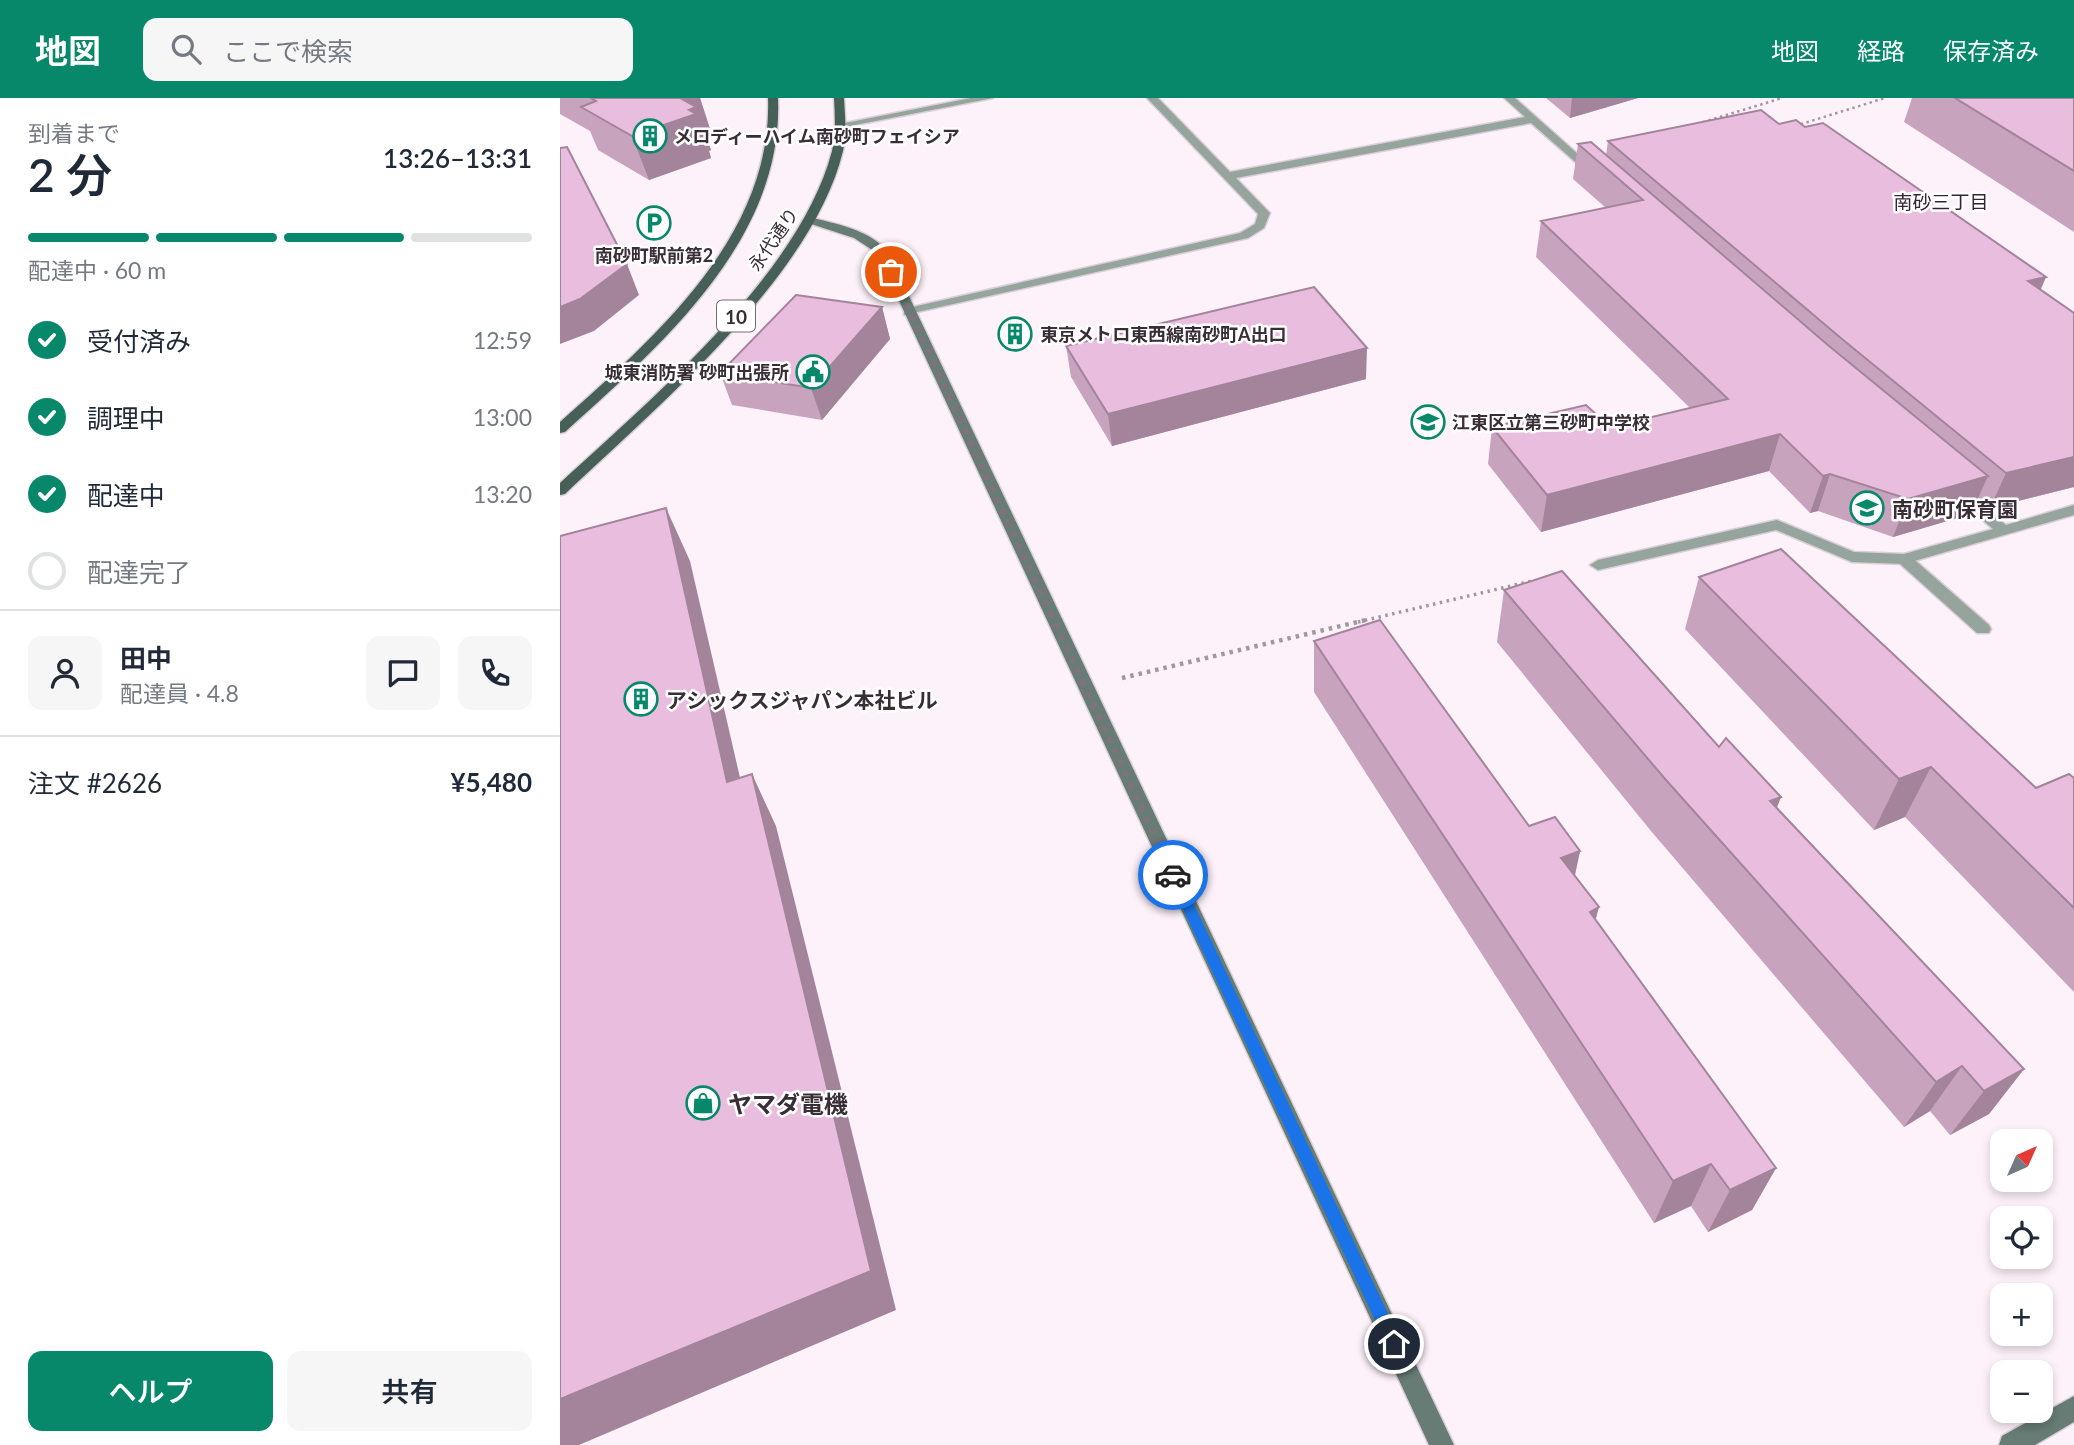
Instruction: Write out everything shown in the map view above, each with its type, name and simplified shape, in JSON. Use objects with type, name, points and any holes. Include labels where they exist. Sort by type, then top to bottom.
[{"type":"main road","name":"永代通り","points":[[560,429],[657,342],[699,296],[722,265],[739,235],[768,153],[773,98]]},
{"type":"main road","name":"永代通り","points":[[560,491],[725,330],[766,280],[809,220],[837,155],[839,98]]},
{"type":"street","points":[[840,125],[988,98]]},
{"type":"street","points":[[908,312],[1244,236],[1260,226],[1264,213],[1152,98]]},
{"type":"street","points":[[1509,98],[1607,185]]},
{"type":"street","points":[[1228,176],[1533,119]]},
{"type":"street","points":[[809,220],[849,233],[877,246],[1442,1445]]},
{"type":"street","points":[[1949,484],[2001,528]]},
{"type":"street","points":[[1598,565],[1777,525],[1852,557],[1904,559],[2001,528],[2074,510]]},
{"type":"street","points":[[1904,559],[1983,629]]},
{"type":"street","points":[[2011,1445],[2074,1408]]},
{"type":"path","points":[[1689,126],[1782,98]]},
{"type":"path","points":[[1784,128],[1885,98]]},
{"type":"path","points":[[1111,681],[1598,565]]},
{"type":"building","points":[[591,98],[680,98],[696,107],[689,110],[696,114],[632,136],[581,107],[596,101]]},
{"type":"building","points":[[1955,98],[2074,98],[2074,171]]},
{"type":"building","points":[[1761,110],[1779,124],[1796,120],[1805,127],[1823,123],[2046,277],[2028,281],[2074,313],[2074,457],[2006,473],[1842,339],[1608,141]]},
{"type":"building","points":[[1591,142],[1829,346],[1988,476],[1908,499],[1830,474],[1823,476],[1780,434],[1547,495],[1492,427],[1586,405],[1610,427],[1728,399],[1541,221],[1643,200],[1578,144]]},
{"type":"building","points":[[567,147],[627,264],[580,299],[560,307],[560,148]]},
{"type":"building","points":[[1314,287],[1367,348],[1108,414],[1066,346]]},
{"type":"building","points":[[796,295],[882,307],[811,388],[720,373]]},
{"type":"building","name":"ヤマダ電機","points":[[666,508],[727,782],[752,774],[871,1271],[560,1399],[560,536]]},
{"type":"building","points":[[1781,549],[2036,788],[2069,774],[2074,778],[2074,908],[1931,767],[1899,779],[1699,577]]},
{"type":"building","points":[[1562,571],[1719,747],[1726,738],[1781,797],[1770,801],[2024,1069],[1984,1091],[1962,1066],[1936,1082],[1666,780],[1504,590]]},
{"type":"building","points":[[1380,620],[1529,826],[1555,817],[1580,851],[1561,858],[1599,907],[1590,912],[1776,1168],[1730,1190],[1711,1164],[1673,1181],[1314,641]]},
{"type":"way so far","points":[[891,272],[1173,875]]},
{"type":"place","name":"メロディーハイム南砂町フェイシア","points":[[650,136]]},
{"type":"place","name":"南砂町駅前第2","points":[[654,223]]},
{"type":"place","name":"東京メトロ東西線南砂町A出口","points":[[1015,334]]},
{"type":"place","name":"城東消防署 砂町出張所","points":[[813,372]]},
{"type":"place","name":"江東区立第三砂町中学校","points":[[1428,422]]},
{"type":"place","name":"南砂町保育園","points":[[1867,508]]},
{"type":"place","name":"アシックスジャパン本社ビル","points":[[641,699]]},
{"type":"place","name":"ヤマダ電機","points":[[703,1103]]},
{"type":"district","name":"南砂三丁目","points":[[1941,201]]},
{"type":"route","points":[[1173,875],[1394,1344]]}]
